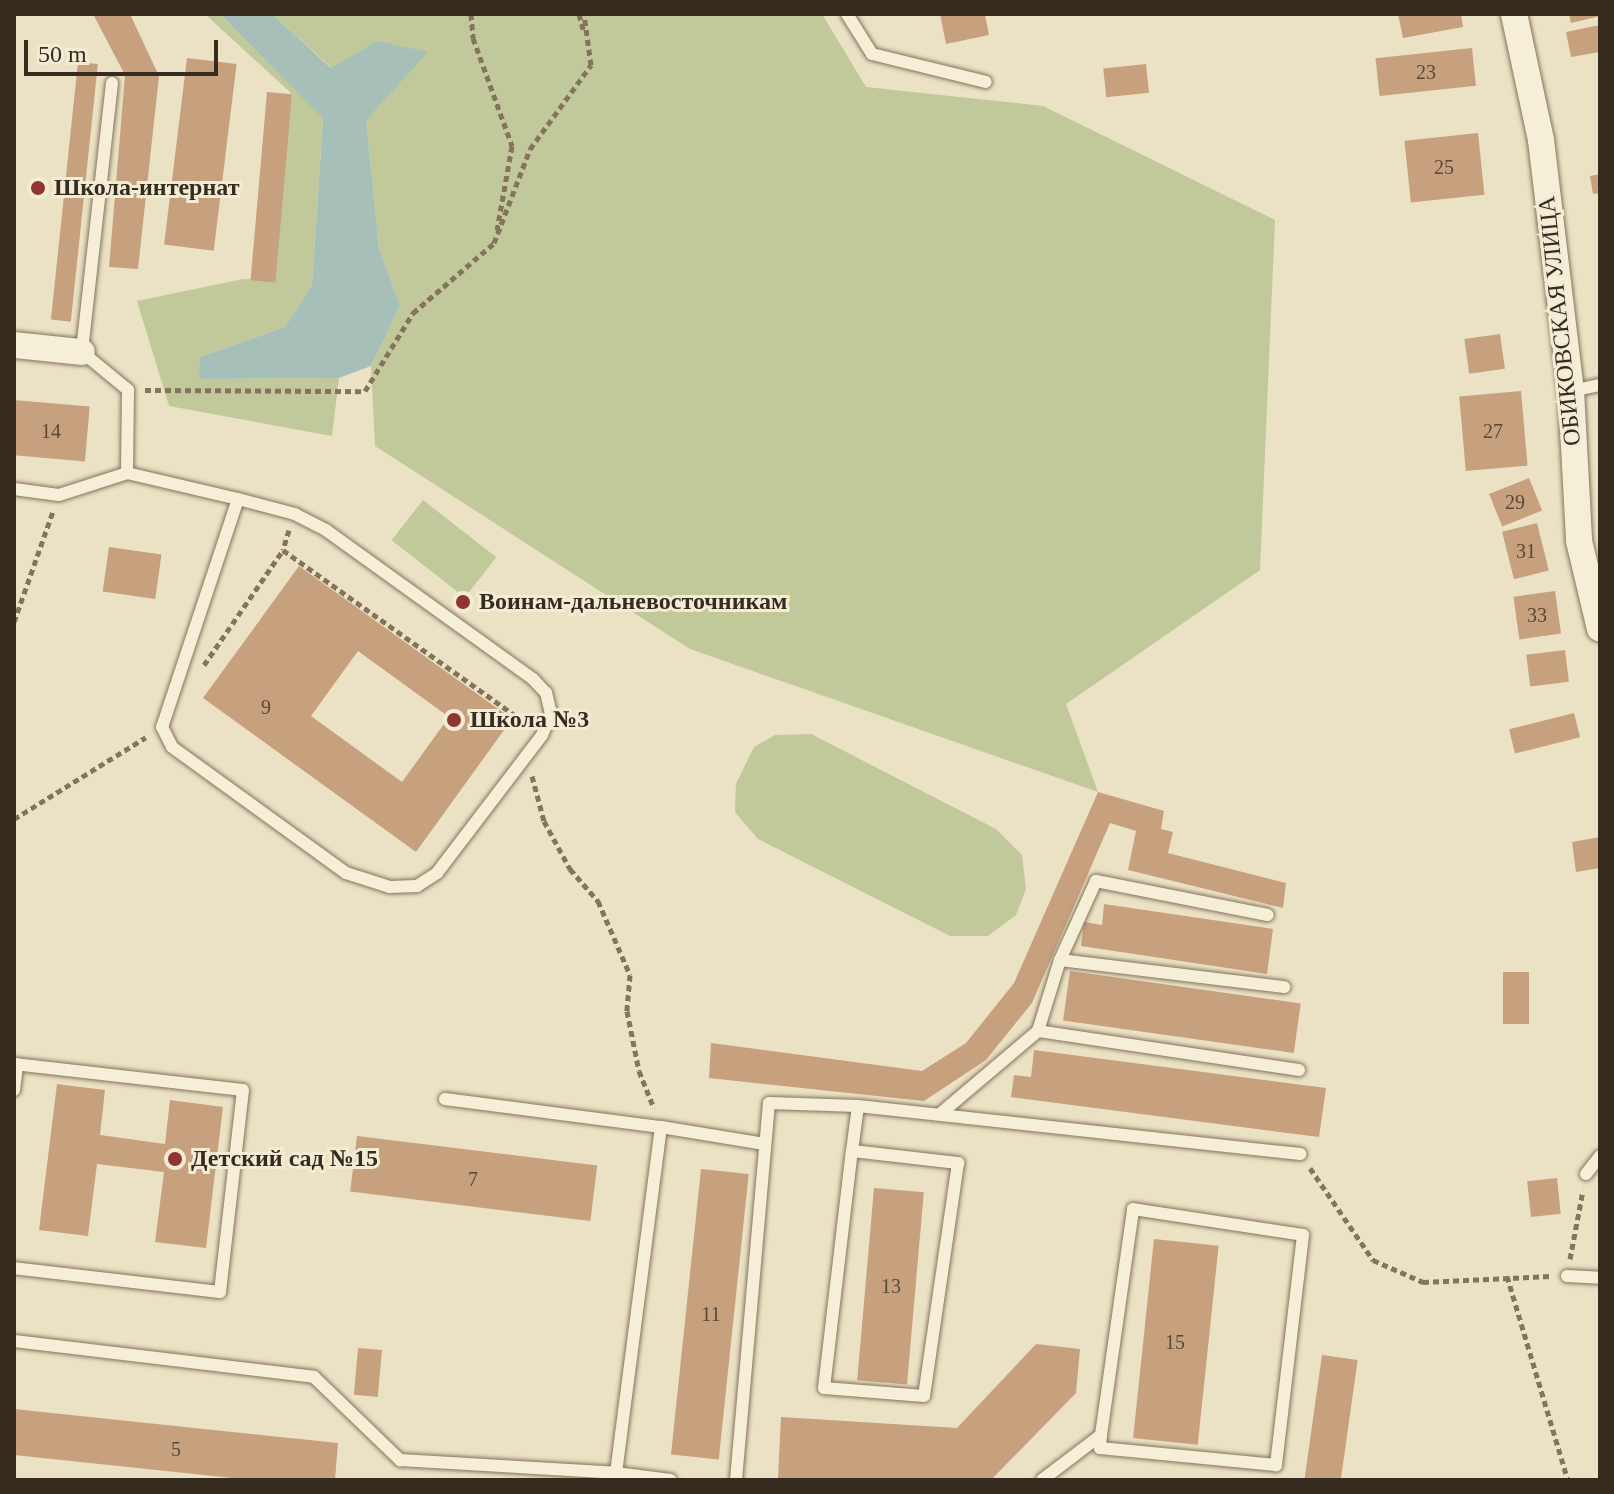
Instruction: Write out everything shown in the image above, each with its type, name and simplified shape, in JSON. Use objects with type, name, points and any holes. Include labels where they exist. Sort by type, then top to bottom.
[{"type":"street","name":"ОБИКОВСКАЯ УЛИЦА","points":[[1514,14],[1541,140],[1571,391],[1579,541],[1600,629]]},
{"type":"street","points":[[14,345],[82,352]]},
{"type":"lane","points":[[847,14],[872,54],[986,82]]},
{"type":"lane","points":[[112,83],[82,352],[128,390],[127,473]]},
{"type":"lane","points":[[1571,391],[1600,385]]},
{"type":"lane","points":[[14,489],[59,495],[127,473],[238,499],[295,514],[326,530],[533,679],[546,693],[551,714],[542,735],[437,873],[417,886],[390,887],[346,873],[172,747],[162,727],[238,499]]},
{"type":"lane","points":[[940,1114],[1038,1031],[1060,960],[1096,881],[1268,915]]},
{"type":"lane","points":[[1060,960],[1284,987]]},
{"type":"lane","points":[[1038,1031],[1299,1070]]},
{"type":"lane","points":[[14,1090],[16,1064],[243,1090],[220,1292],[14,1268]]},
{"type":"lane","points":[[445,1099],[765,1144]]},
{"type":"lane","points":[[736,1480],[769,1103],[858,1106],[1300,1154]]},
{"type":"lane","points":[[852,1151],[958,1163],[924,1396],[824,1388],[852,1151],[858,1106]]},
{"type":"lane","points":[[616,1473],[661,1127]]},
{"type":"lane","points":[[1586,1174],[1600,1156]]},
{"type":"lane","points":[[1042,1480],[1101,1435],[1133,1209],[1303,1235],[1276,1465],[1100,1448],[1101,1435]]},
{"type":"lane","points":[[1567,1276],[1600,1278]]},
{"type":"lane","points":[[14,1341],[314,1377],[400,1460],[616,1473],[671,1480]]},
{"type":"path","points":[[471,14],[473,38],[512,146],[494,243]]},
{"type":"path","points":[[128,390],[365,391],[413,313],[494,243],[530,149],[591,65],[582,14]]},
{"type":"path","points":[[14,622],[59,495]]},
{"type":"path","points":[[197,676],[283,550],[295,514]]},
{"type":"path","points":[[283,550],[542,735]]},
{"type":"path","points":[[14,819],[162,727]]},
{"type":"path","points":[[526,756],[544,821],[570,869],[598,901],[630,975],[627,1011],[639,1071],[661,1127]]},
{"type":"path","points":[[1300,1154],[1373,1260],[1423,1282],[1507,1276],[1567,1276],[1586,1174]]},
{"type":"path","points":[[1507,1276],[1568,1480]]},
{"type":"green space","points":[[205,14],[220,14],[323,117],[312,285],[285,327],[200,357],[200,379],[339,378],[332,436],[169,406],[137,301],[243,279],[269,280],[292,94]]},
{"type":"green space","points":[[272,14],[822,14],[866,87],[1043,106],[1275,220],[1260,570],[1066,704],[1098,792],[690,649],[375,446],[371,366],[400,306],[379,248],[366,120],[377,41],[332,68]]},
{"type":"green space","points":[[423,500],[496,557],[465,597],[392,540]]},
{"type":"green space","points":[[811,734],[996,829],[1022,855],[1026,889],[1016,915],[988,936],[950,936],[758,839],[735,812],[736,784],[754,747],[775,735]]},
{"type":"water","points":[[220,14],[272,14],[331,68],[377,41],[428,52],[366,120],[379,248],[400,306],[371,366],[339,378],[199,379],[200,357],[285,327],[312,285],[323,118]]},
{"type":"building","points":[[93,14],[130,14],[159,76],[138,269],[109,267],[125,75]]},
{"type":"building","points":[[940,14],[985,14],[989,35],[946,44]]},
{"type":"building","points":[[1398,14],[1461,14],[1463,27],[1403,38]]},
{"type":"building","points":[[1569,14],[1600,14],[1600,16],[1571,23]]},
{"type":"building","points":[[1600,25],[1600,52],[1571,57],[1566,32]]},
{"type":"building","points":[[1472,48],[1476,86],[1380,96],[1376,58]]},
{"type":"building","points":[[187,58],[237,64],[214,251],[164,245]]},
{"type":"building","points":[[78,62],[98,64],[71,322],[51,320]]},
{"type":"building","points":[[1146,64],[1149,93],[1106,97],[1103,68]]},
{"type":"building","points":[[267,92],[292,94],[275,282],[251,280]]},
{"type":"building","points":[[1478,133],[1484,195],[1411,202],[1404,141]]},
{"type":"building","points":[[1600,174],[1600,193],[1593,194],[1590,176]]},
{"type":"building","points":[[1500,334],[1505,369],[1469,374],[1464,339]]},
{"type":"building","points":[[1521,391],[1528,466],[1466,471],[1459,396]]},
{"type":"building","points":[[14,400],[90,407],[85,461],[14,455]]},
{"type":"building","points":[[1529,478],[1542,510],[1502,527],[1489,494]]},
{"type":"building","points":[[1537,523],[1549,571],[1514,579],[1502,532]]},
{"type":"building","points":[[109,547],[161,554],[155,599],[103,592]]},
{"type":"building","points":[[299,566],[512,719],[416,852],[203,698]],"holes":[[[358,651],[449,717],[402,782],[311,716]]]},
{"type":"building","points":[[1555,591],[1561,634],[1519,639],[1513,597]]},
{"type":"building","points":[[1565,650],[1569,682],[1530,687],[1526,655]]},
{"type":"building","points":[[1574,713],[1580,737],[1515,753],[1509,729]]},
{"type":"building","points":[[1098,792],[1164,811],[1161,829],[1173,832],[1168,853],[1286,883],[1283,908],[1128,870],[1136,831],[1110,823],[1032,1003],[986,1060],[924,1101],[709,1078],[711,1043],[922,1071],[966,1043],[1014,983]]},
{"type":"building","points":[[1600,837],[1600,868],[1576,872],[1572,842]]},
{"type":"building","points":[[1104,904],[1273,929],[1267,974],[1081,946],[1084,922],[1102,925]]},
{"type":"building","points":[[1070,971],[1301,1003],[1294,1053],[1063,1021]]},
{"type":"building","points":[[1503,972],[1529,972],[1529,1024],[1503,1024]]},
{"type":"building","points":[[1034,1050],[1326,1088],[1319,1137],[1011,1097],[1014,1075],[1031,1077]]},
{"type":"building","points":[[57,1084],[105,1090],[100,1135],[165,1144],[170,1100],[223,1107],[206,1248],[155,1242],[164,1172],[97,1164],[88,1236],[39,1230]]},
{"type":"building","points":[[357,1136],[597,1165],[590,1221],[350,1192]]},
{"type":"building","points":[[701,1169],[749,1174],[719,1459],[671,1454]]},
{"type":"building","points":[[1557,1178],[1561,1214],[1531,1217],[1527,1181]]},
{"type":"building","points":[[874,1188],[924,1192],[907,1385],[857,1380]]},
{"type":"building","points":[[1154,1239],[1219,1246],[1198,1445],[1133,1438]]},
{"type":"building","points":[[1036,1344],[1080,1349],[1076,1393],[991,1480],[778,1478],[781,1417],[957,1428]]},
{"type":"building","points":[[358,1348],[382,1350],[378,1397],[354,1395]]},
{"type":"building","points":[[1322,1355],[1358,1360],[1341,1480],[1304,1480]]},
{"type":"building","points":[[14,1409],[338,1443],[335,1480],[251,1480],[14,1455]]},
{"type":"place","name":"Школа-интернат","points":[[38,188]]},
{"type":"place","name":"Воинам-дальневосточникам","points":[[463,602]]},
{"type":"place","name":"Школа №3","points":[[454,720]]},
{"type":"place","name":"Детский сад №15","points":[[175,1159]]}]
